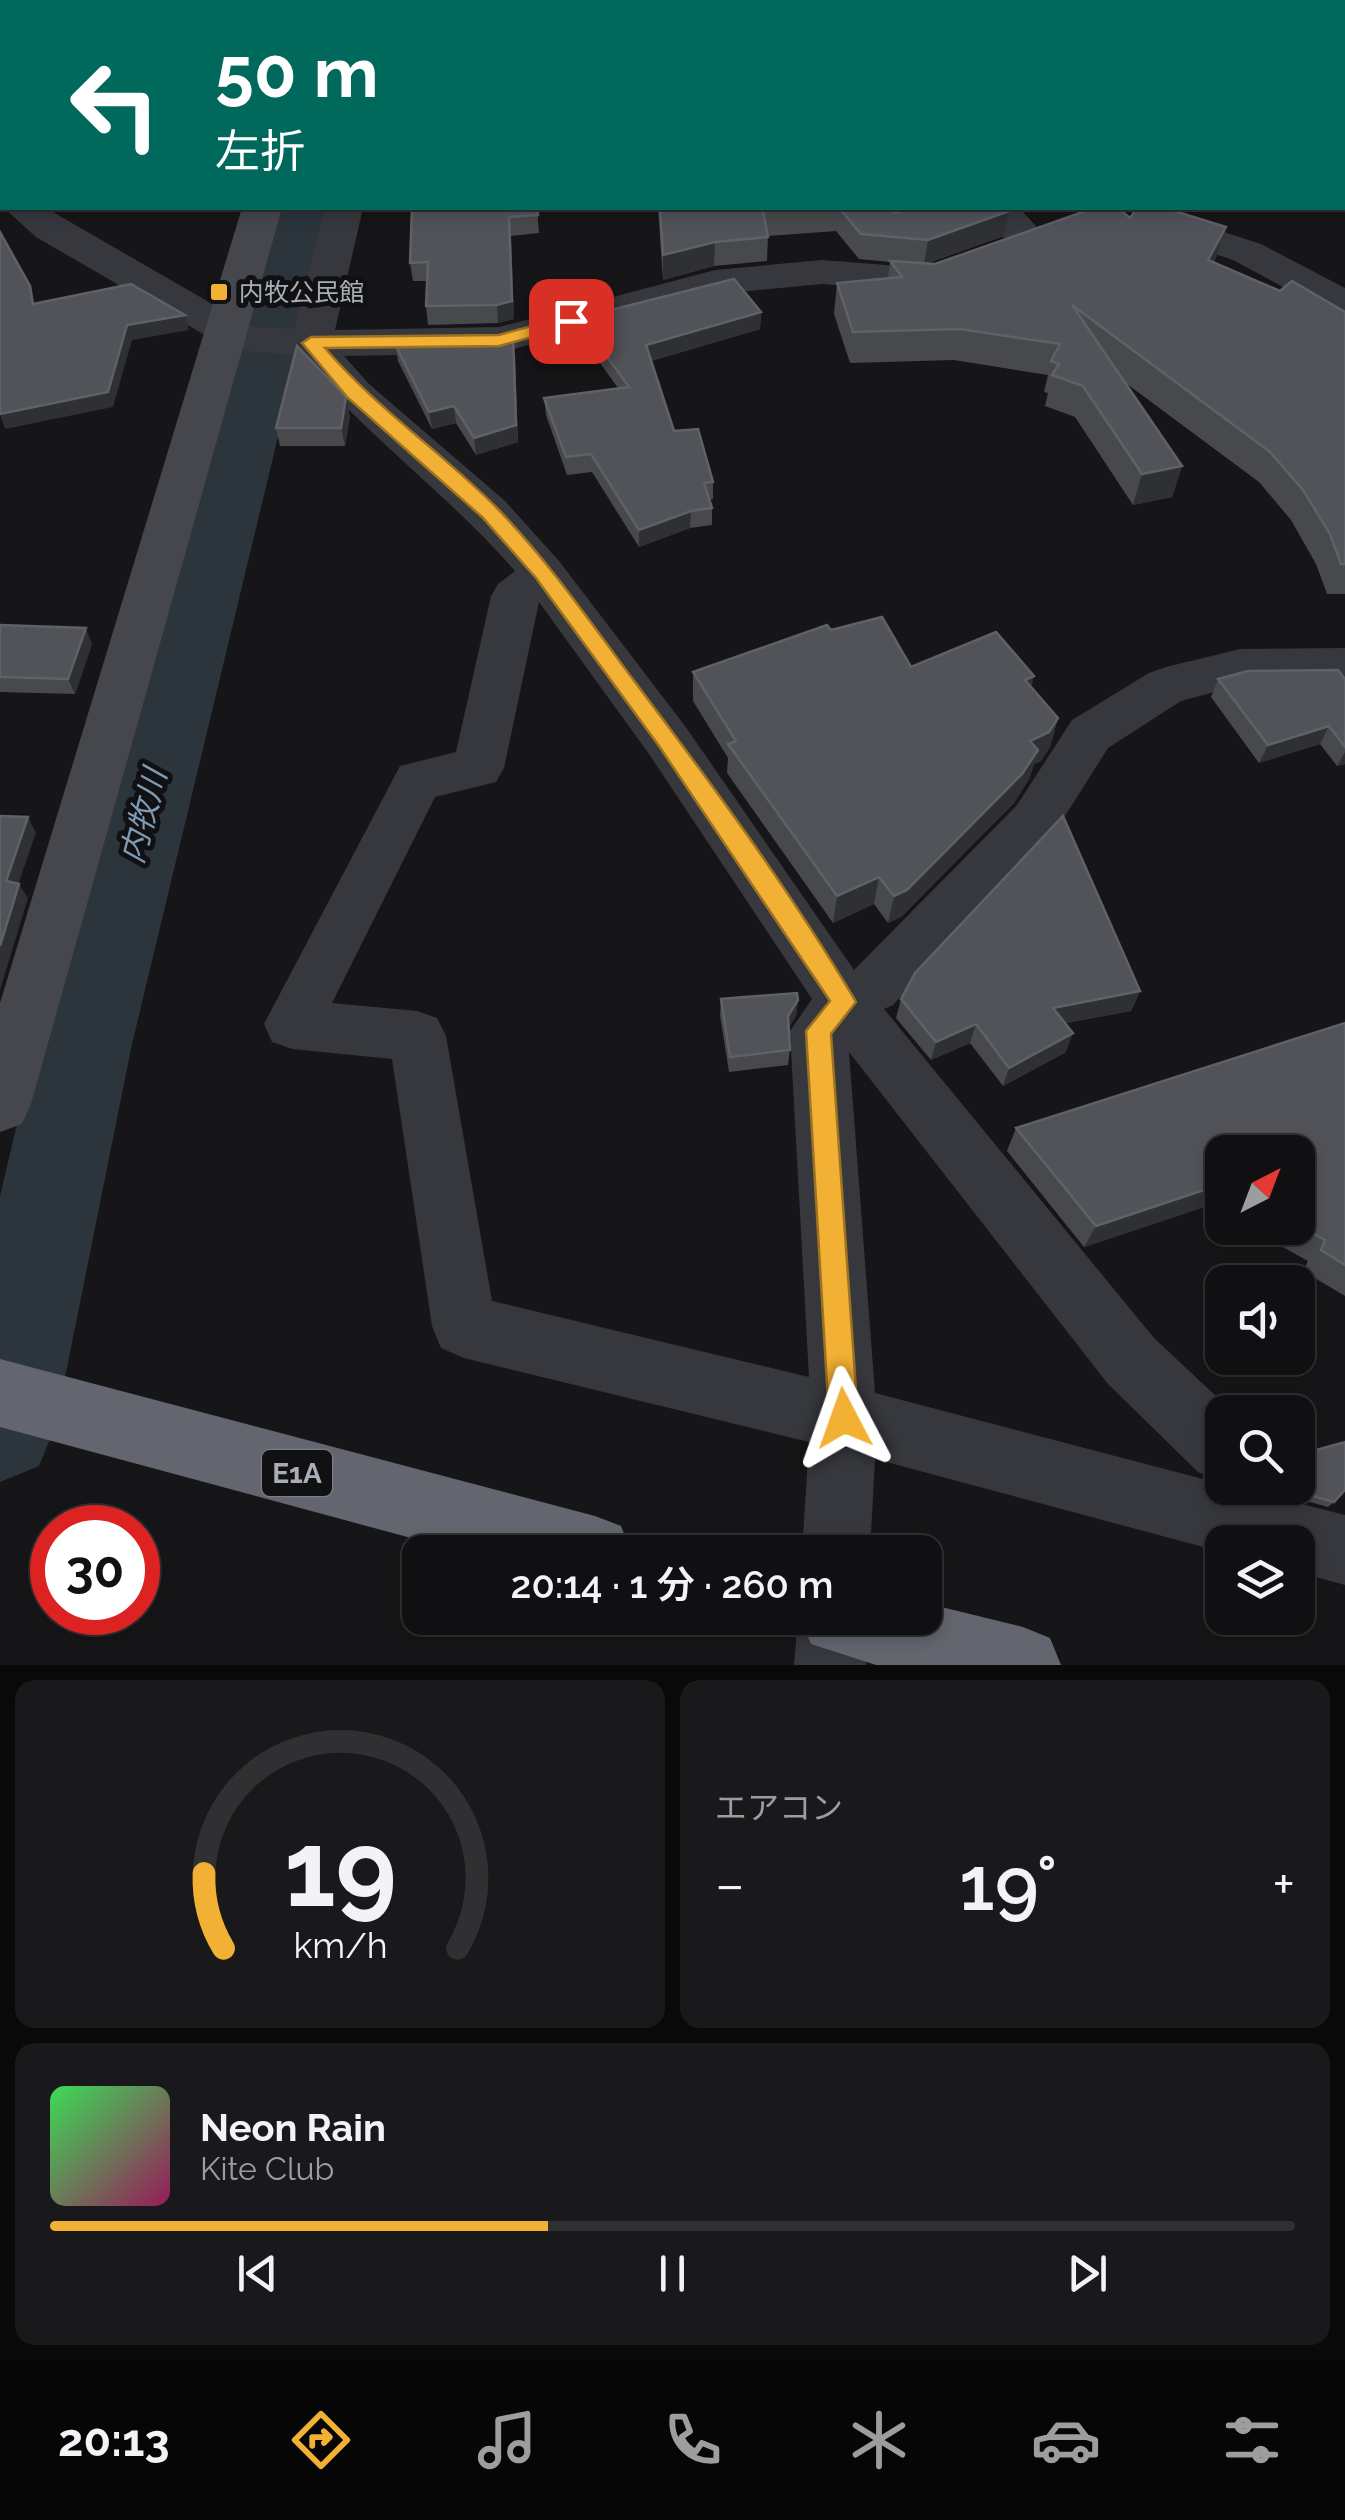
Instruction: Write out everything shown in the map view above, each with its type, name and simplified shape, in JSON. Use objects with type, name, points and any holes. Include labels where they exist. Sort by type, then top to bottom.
[{"type":"highway","name":"E1A","points":[[0,1393],[531,1535]]},
{"type":"highway","points":[[903,1635],[1022,1665]]},
{"type":"street","points":[[25,210],[50,230],[235,334],[303,341],[499,340],[733,280],[822,272],[929,280],[1047,236],[1002,210]]},
{"type":"street","points":[[0,1104],[235,334],[262,210]]},
{"type":"street","points":[[303,341],[343,210]]},
{"type":"street","points":[[1109,220],[1146,218],[1247,252],[1345,304]]},
{"type":"street","points":[[303,341],[354,394],[489,512],[543,573],[667,740],[844,1002],[1130,1361],[1205,1432]]},
{"type":"street","points":[[543,573],[515,596],[478,768],[418,780],[292,1024],[417,1036],[464,1326],[844,1418],[1339,1554]]},
{"type":"street","points":[[837,1535],[844,1418],[819,1031],[844,1002],[872,988],[1035,820],[1090,734],[1166,686],[1240,667],[1345,666]]},
{"type":"street","points":[[1283,1505],[1339,1554]]},
{"type":"street","points":[[830,1665],[833,1635]]},
{"type":"building","points":[[412,210],[537,210],[538,215],[509,217],[512,301],[497,305],[426,306],[428,262],[410,263]]},
{"type":"building","points":[[660,210],[784,210],[763,211],[768,237],[715,242],[663,255]]},
{"type":"building","points":[[841,210],[1009,211],[928,240],[861,234]]},
{"type":"building","points":[[1088,210],[1120,210],[1130,218],[1136,210],[1171,210],[1226,227],[1208,260],[1280,291],[1292,281],[1345,312],[1345,564],[1341,564],[1330,534],[1303,490],[1270,452],[1072,305],[1182,466],[1142,474],[1083,386],[1052,375],[1059,364],[1051,361],[1060,344],[960,329],[853,332],[837,283],[902,277],[890,261],[935,264]]},
{"type":"building","points":[[0,232],[30,286],[33,304],[131,284],[185,315],[127,325],[108,392],[0,414]]},
{"type":"building","points":[[734,279],[761,312],[646,345],[674,431],[698,429],[713,482],[704,483],[712,508],[691,511],[639,530],[591,454],[566,457],[544,398],[629,387],[579,318]]},
{"type":"building","points":[[513,335],[516,425],[474,438],[454,406],[429,412],[395,344],[497,340]]},
{"type":"building","points":[[297,346],[346,397],[341,428],[276,428]]},
{"type":"building","points":[[882,617],[911,667],[996,632],[1034,676],[1025,680],[1058,718],[1049,732],[1030,741],[1038,750],[1022,774],[907,890],[894,896],[879,877],[837,896],[728,744],[736,741],[693,672],[827,625],[831,630]]},
{"type":"building","points":[[0,625],[86,628],[68,679],[0,677]]},
{"type":"building","points":[[1338,670],[1345,679],[1345,747],[1329,726],[1268,745],[1218,679],[1248,671]]},
{"type":"building","points":[[0,816],[28,817],[6,881],[19,884],[0,946]]},
{"type":"building","points":[[1063,816],[1140,991],[1053,1008],[1073,1033],[1009,1068],[976,1024],[936,1042],[901,999],[915,973]]},
{"type":"building","points":[[797,993],[798,1000],[788,1016],[790,1050],[730,1057],[721,999]]},
{"type":"building","points":[[1345,1023],[1345,1265],[1321,1250],[1325,1240],[1315,1234],[1315,1135],[1205,1135],[1205,1190],[1096,1226],[1016,1128]]},
{"type":"building","points":[[1345,1442],[1345,1490],[1334,1502],[1315,1497],[1315,1450]]},
{"type":"waterway","name":"内牧川","points":[[0,1427],[84,1044],[301,210]]},
{"type":"place","name":"内牧公民館","points":[[219,292]]},
{"type":"route","points":[[571,321],[499,340],[311,343],[354,394],[489,512],[543,573],[667,740],[844,1002],[819,1031],[844,1418]]}]
